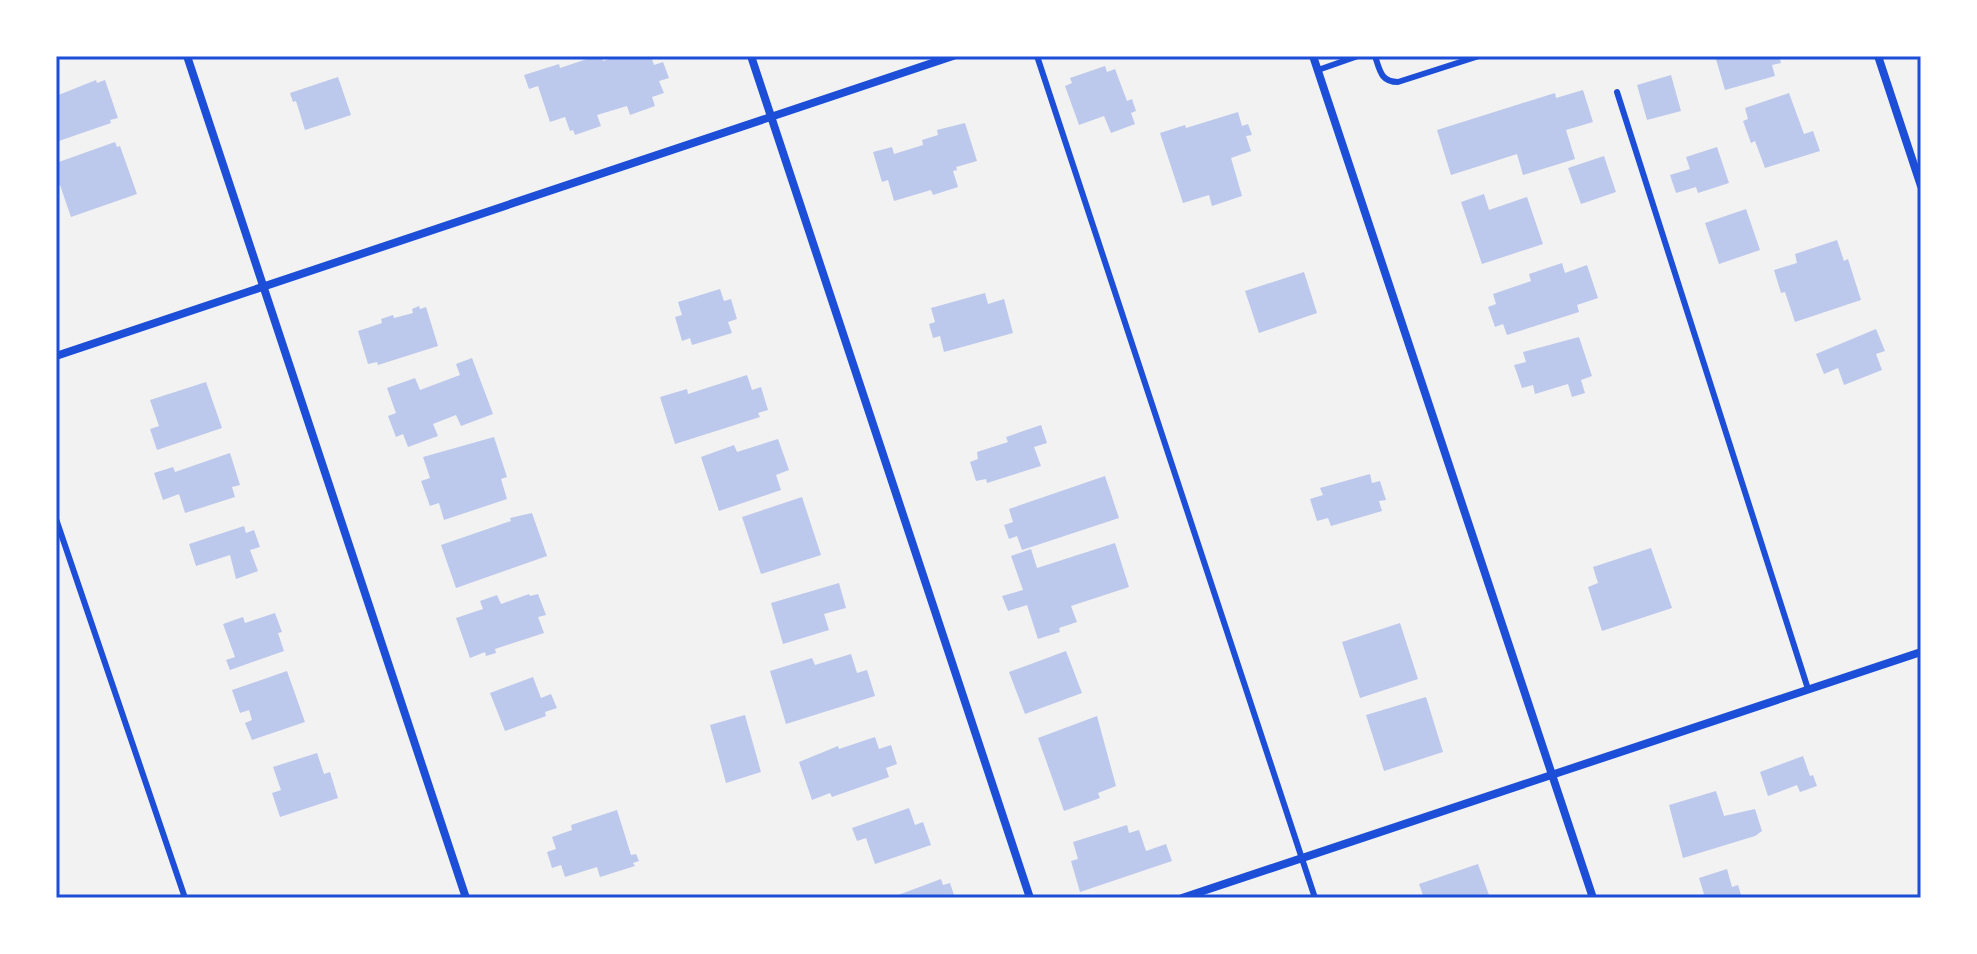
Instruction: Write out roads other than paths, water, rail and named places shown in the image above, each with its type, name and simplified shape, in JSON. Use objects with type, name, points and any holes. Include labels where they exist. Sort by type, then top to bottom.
[{"type":"street","points":[[187,56],[466,898]]},
{"type":"street","points":[[751,56],[1030,898]]},
{"type":"street","points":[[56,356],[953,56]]},
{"type":"street","points":[[1313,56],[1593,898]]},
{"type":"street","points":[[1878,56],[1921,186]]},
{"type":"street","points":[[1182,898],[1921,652]]},
{"type":"lane","points":[[1037,56],[1315,898]]},
{"type":"lane","points":[[1318,70],[1358,56]]},
{"type":"lane","points":[[1375,56],[1381,76],[1389,82],[1398,82],[1479,56]]},
{"type":"lane","points":[[1617,92],[1808,689]]},
{"type":"lane","points":[[56,519],[185,898]]}]
